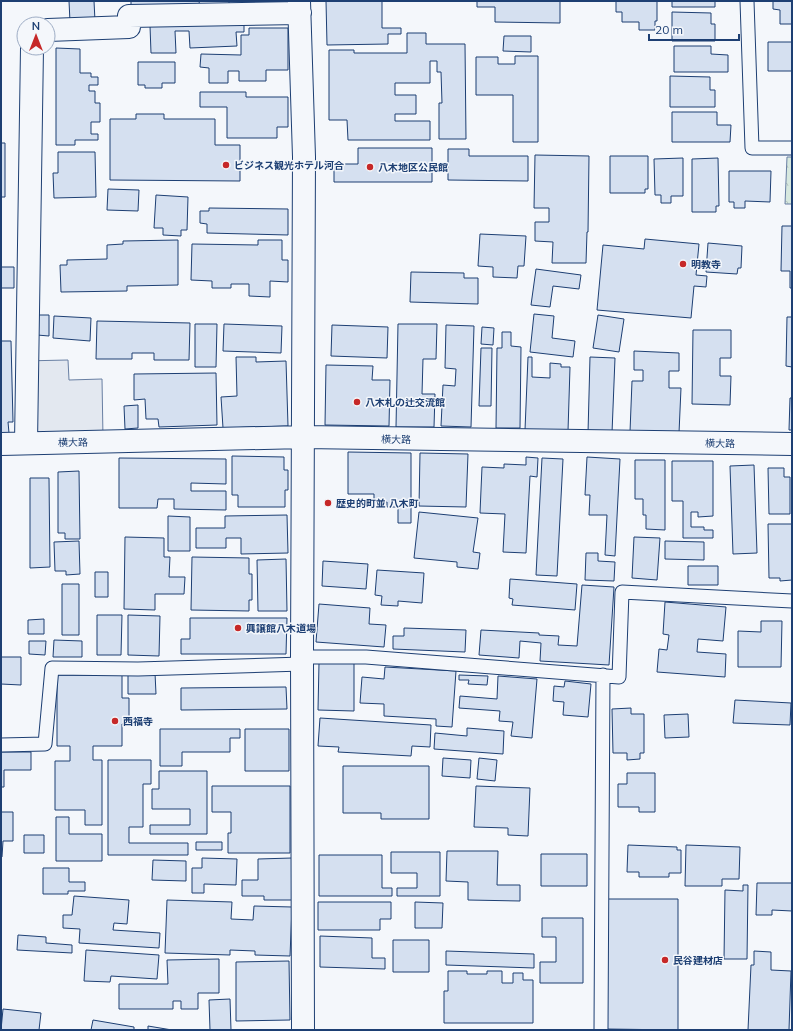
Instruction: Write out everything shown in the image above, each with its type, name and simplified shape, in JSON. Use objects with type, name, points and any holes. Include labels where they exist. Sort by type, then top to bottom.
[{"type":"street","points":[[56,30],[129,27],[129,16],[300,7],[304,157],[302,661],[303,1030]]},
{"type":"street","points":[[26,443],[32,56]]},
{"type":"street","name":"横大路","points":[[1,444],[304,437],[792,444]]},
{"type":"lane","points":[[747,1],[752,148],[792,148]]},
{"type":"lane","points":[[1,745],[45,744],[52,668],[138,669],[366,657],[619,677],[622,592],[792,600]]},
{"type":"lane","points":[[601,1030],[604,675]]},
{"type":"green space","points":[[787,157],[792,157],[792,204],[785,204]]},
{"type":"shaded area","points":[[68,360],[69,380],[102,379],[103,438],[24,440],[22,361]]},
{"type":"building","points":[[69,1],[94,1],[95,21],[70,22]]},
{"type":"building","points":[[131,1],[199,1],[200,8],[131,9]]},
{"type":"building","points":[[229,1],[277,1],[277,6],[229,6]]},
{"type":"building","points":[[326,1],[382,1],[382,28],[401,28],[401,34],[388,34],[388,44],[327,45]]},
{"type":"building","points":[[477,1],[560,1],[560,23],[495,22],[495,7],[477,7]]},
{"type":"building","points":[[616,1],[657,1],[657,21],[655,21],[655,30],[639,30],[639,22],[622,22],[622,12],[616,12]]},
{"type":"building","points":[[672,1],[715,1],[715,7],[672,7]]},
{"type":"building","points":[[773,1],[792,1],[792,24],[780,24],[780,10],[773,9]]},
{"type":"building","points":[[672,12],[711,13],[711,24],[715,24],[715,41],[672,41]]},
{"type":"building","points":[[244,23],[244,32],[236,32],[237,46],[190,48],[189,31],[175,31],[176,53],[151,53],[150,26]]},
{"type":"building","points":[[249,28],[288,28],[288,70],[266,70],[266,81],[239,81],[239,71],[228,71],[228,83],[209,83],[209,68],[200,67],[201,54],[241,55],[241,35],[249,35]]},
{"type":"building","points":[[407,33],[426,33],[426,44],[465,44],[466,139],[439,139],[439,103],[442,103],[441,72],[437,72],[437,61],[430,61],[430,83],[395,83],[395,95],[416,95],[416,114],[395,114],[395,121],[430,121],[430,140],[348,140],[347,120],[329,120],[329,50],[354,50],[354,53],[407,53]]},
{"type":"building","points":[[504,36],[531,36],[531,52],[503,51]]},
{"type":"building","points":[[768,42],[792,42],[792,71],[768,71]]},
{"type":"building","points":[[674,46],[711,46],[711,54],[728,55],[728,72],[674,72]]},
{"type":"building","points":[[56,48],[80,49],[80,73],[91,73],[91,77],[98,77],[98,85],[89,85],[89,91],[95,91],[95,103],[100,103],[100,122],[91,122],[91,134],[98,134],[98,140],[75,140],[75,145],[56,145]]},
{"type":"building","points":[[515,56],[538,56],[538,142],[513,142],[513,95],[476,95],[476,57],[498,57],[498,64],[515,64]]},
{"type":"building","points":[[138,62],[175,62],[175,83],[162,83],[162,88],[145,88],[145,85],[138,85]]},
{"type":"building","points":[[670,76],[710,77],[710,90],[715,90],[715,107],[670,107]]},
{"type":"building","points":[[200,92],[246,92],[246,97],[288,97],[288,127],[277,127],[277,138],[227,138],[227,107],[200,107]]},
{"type":"building","points":[[672,112],[717,112],[717,125],[731,125],[730,142],[672,142]]},
{"type":"building","points":[[136,114],[164,114],[164,119],[215,119],[215,145],[240,145],[240,181],[110,180],[110,119],[136,119]]},
{"type":"building","points":[[1,143],[5,143],[5,197],[1,197]]},
{"type":"building","points":[[358,148],[432,148],[432,182],[334,182],[334,164],[358,164]]},
{"type":"building","points":[[448,149],[469,149],[469,156],[528,156],[528,181],[448,180]]},
{"type":"building","points":[[58,152],[95,152],[96,197],[54,198],[53,173],[58,173]]},
{"type":"building","points":[[535,155],[589,156],[586,263],[552,263],[553,242],[535,241],[535,222],[549,222],[549,208],[534,208]]},
{"type":"building","points":[[610,156],[648,156],[648,189],[645,189],[645,193],[610,193]]},
{"type":"building","points":[[683,158],[683,196],[671,196],[671,203],[661,203],[661,195],[655,195],[654,159]]},
{"type":"building","points":[[718,158],[719,206],[716,206],[716,212],[692,212],[692,159]]},
{"type":"building","points":[[729,171],[771,171],[770,202],[745,201],[745,208],[734,208],[734,202],[729,202]]},
{"type":"building","points":[[108,189],[139,190],[138,211],[107,210]]},
{"type":"building","points":[[156,195],[188,197],[187,230],[181,230],[181,236],[163,235],[163,228],[154,228]]},
{"type":"building","points":[[209,208],[288,209],[288,235],[207,233],[207,224],[200,223],[200,211],[209,211]]},
{"type":"building","points":[[782,226],[792,226],[792,288],[790,288],[790,271],[781,271]]},
{"type":"building","points":[[480,234],[526,236],[524,266],[518,266],[517,278],[493,277],[493,267],[478,266]]},
{"type":"building","points":[[645,239],[699,244],[696,275],[707,276],[706,287],[694,286],[691,318],[597,310],[603,245],[644,249]]},
{"type":"building","points":[[178,240],[178,285],[127,286],[127,291],[61,292],[60,265],[67,265],[67,260],[107,259],[107,245],[123,244],[123,241]]},
{"type":"building","points":[[258,240],[282,240],[282,260],[288,260],[288,282],[270,281],[270,297],[249,296],[249,284],[231,284],[231,288],[212,288],[212,281],[191,280],[192,244],[258,245]]},
{"type":"building","points":[[708,243],[742,246],[741,268],[738,268],[737,274],[706,272]]},
{"type":"building","points":[[1,267],[14,267],[14,288],[1,288]]},
{"type":"building","points":[[536,269],[581,275],[579,289],[553,286],[550,307],[531,305]]},
{"type":"building","points":[[411,272],[464,273],[464,278],[478,278],[478,304],[410,302]]},
{"type":"building","points":[[534,314],[554,316],[552,338],[575,341],[573,357],[530,352]]},
{"type":"building","points":[[37,315],[49,315],[49,336],[37,335]]},
{"type":"building","points":[[598,315],[624,319],[619,352],[593,348]]},
{"type":"building","points":[[54,316],[91,318],[90,341],[53,338]]},
{"type":"building","points":[[787,317],[792,317],[792,367],[786,366]]},
{"type":"building","points":[[97,321],[190,323],[189,360],[154,360],[154,353],[132,353],[132,359],[96,359]]},
{"type":"building","points":[[195,324],[217,324],[216,367],[195,367]]},
{"type":"building","points":[[224,324],[282,326],[281,353],[223,351]]},
{"type":"building","points":[[398,324],[437,324],[436,359],[423,359],[422,394],[435,394],[434,427],[396,427]]},
{"type":"building","points":[[332,325],[388,327],[387,358],[331,356]]},
{"type":"building","points":[[446,325],[474,326],[471,427],[441,426],[443,385],[455,386],[456,369],[445,368]]},
{"type":"building","points":[[482,327],[494,328],[493,345],[481,344]]},
{"type":"building","points":[[693,330],[731,330],[731,358],[720,358],[720,376],[731,376],[730,405],[692,404]]},
{"type":"building","points":[[502,332],[511,332],[511,346],[521,347],[520,428],[496,428],[497,348],[502,348]]},
{"type":"building","points":[[1,341],[11,341],[13,422],[8,422],[9,433],[1,433]]},
{"type":"building","points":[[481,348],[492,348],[491,406],[479,406]]},
{"type":"building","points":[[634,351],[679,353],[679,371],[669,371],[669,388],[681,388],[679,433],[630,432],[632,381],[643,381],[643,370],[634,370]]},
{"type":"building","points":[[236,357],[256,357],[256,362],[286,361],[288,426],[223,428],[221,397],[237,396]]},
{"type":"building","points":[[528,357],[532,357],[532,377],[550,378],[550,363],[561,364],[561,367],[570,367],[568,431],[525,430]]},
{"type":"building","points":[[590,357],[615,358],[612,433],[588,433]]},
{"type":"building","name":"八木札の辻交流館","points":[[326,365],[373,366],[372,380],[390,380],[389,426],[325,425]]},
{"type":"building","points":[[216,373],[217,425],[159,427],[158,419],[146,419],[145,399],[134,400],[134,374]]},
{"type":"building","points":[[790,398],[792,398],[792,430],[789,430]]},
{"type":"building","points":[[138,405],[138,428],[125,429],[124,406]]},
{"type":"building","points":[[348,452],[411,453],[411,523],[398,523],[398,507],[387,507],[387,502],[374,502],[374,494],[348,494]]},
{"type":"building","points":[[420,453],[468,454],[466,507],[419,506]]},
{"type":"building","points":[[232,456],[284,457],[284,470],[288,470],[288,490],[285,490],[285,507],[238,507],[238,495],[232,495]]},
{"type":"building","points":[[526,457],[538,458],[537,477],[530,476],[526,553],[503,552],[505,514],[480,513],[482,467],[504,468],[504,464],[526,465]]},
{"type":"building","points":[[587,457],[620,459],[615,556],[605,555],[607,515],[589,515],[590,495],[585,495]]},
{"type":"building","points":[[119,458],[226,459],[226,484],[191,483],[191,491],[226,491],[226,510],[174,509],[174,499],[158,499],[157,508],[119,508]]},
{"type":"building","points":[[542,458],[563,459],[557,576],[536,575]]},
{"type":"building","points":[[635,460],[665,460],[665,530],[646,529],[646,515],[643,515],[643,499],[635,499]]},
{"type":"building","points":[[672,461],[713,461],[713,516],[698,517],[698,512],[691,512],[691,527],[704,527],[704,530],[713,530],[713,538],[683,538],[683,501],[672,501]]},
{"type":"building","points":[[754,465],[757,553],[733,554],[730,466]]},
{"type":"building","points":[[768,468],[784,468],[784,477],[790,477],[790,514],[769,514]]},
{"type":"building","points":[[79,471],[80,539],[65,539],[65,533],[58,533],[58,472]]},
{"type":"building","points":[[30,478],[49,478],[50,567],[30,568]]},
{"type":"building","points":[[419,512],[478,518],[473,552],[480,553],[478,569],[457,567],[457,562],[414,558]]},
{"type":"building","points":[[287,515],[288,553],[241,554],[241,538],[226,538],[226,548],[196,548],[196,528],[225,528],[225,516]]},
{"type":"building","points":[[168,516],[190,517],[190,551],[168,551]]},
{"type":"building","points":[[768,524],[792,524],[792,580],[780,581],[780,578],[769,578]]},
{"type":"building","points":[[125,537],[164,538],[164,557],[170,557],[169,577],[185,577],[184,594],[155,594],[155,610],[124,609]]},
{"type":"building","points":[[634,537],[660,538],[657,580],[632,578]]},
{"type":"building","points":[[79,541],[80,574],[66,575],[66,571],[55,571],[54,542]]},
{"type":"building","points":[[665,541],[704,542],[704,560],[665,559]]},
{"type":"building","points":[[586,553],[598,553],[598,561],[615,562],[614,581],[585,580]]},
{"type":"building","points":[[192,557],[249,558],[249,574],[252,574],[252,600],[249,600],[249,611],[191,610]]},
{"type":"building","points":[[286,559],[287,611],[258,611],[257,560]]},
{"type":"building","points":[[323,561],[368,564],[366,589],[322,586]]},
{"type":"building","points":[[688,566],[718,566],[718,585],[688,585]]},
{"type":"building","points":[[377,570],[424,573],[422,603],[398,601],[398,606],[381,605],[382,596],[375,595]]},
{"type":"building","points":[[95,572],[108,572],[108,597],[95,597]]},
{"type":"building","points":[[510,579],[577,584],[575,610],[512,605],[513,599],[509,598]]},
{"type":"building","points":[[62,584],[79,584],[79,635],[62,635]]},
{"type":"building","points":[[582,585],[614,587],[609,665],[540,661],[541,643],[520,641],[519,658],[479,655],[481,630],[539,633],[539,635],[559,636],[558,645],[577,646]]},
{"type":"building","points":[[665,602],[726,607],[723,641],[698,639],[697,652],[726,654],[725,677],[657,672],[659,649],[667,650],[669,635],[663,634]]},
{"type":"building","points":[[319,604],[370,608],[369,624],[386,625],[384,647],[316,642]]},
{"type":"building","points":[[97,615],[122,615],[121,655],[97,655]]},
{"type":"building","points":[[128,615],[160,616],[159,656],[128,655]]},
{"type":"building","name":"興譲館八木道場","points":[[190,618],[287,618],[286,654],[181,654],[181,639],[190,639]]},
{"type":"building","points":[[44,619],[44,634],[28,634],[28,620]]},
{"type":"building","points":[[761,621],[782,621],[781,667],[738,667],[738,631],[761,632]]},
{"type":"building","points":[[404,628],[466,630],[465,652],[393,649],[393,636],[404,636]]},
{"type":"building","points":[[54,640],[82,641],[82,657],[53,657]]},
{"type":"building","points":[[29,641],[46,641],[45,655],[29,654]]},
{"type":"building","points":[[1,657],[21,657],[21,685],[1,684]]},
{"type":"building","points":[[319,663],[354,663],[354,711],[318,710]]},
{"type":"building","points":[[385,667],[456,671],[452,727],[436,726],[436,719],[384,716],[384,704],[360,703],[362,677],[384,679]]},
{"type":"building","points":[[155,673],[156,694],[128,694],[128,674]]},
{"type":"building","points":[[57,675],[122,675],[122,698],[129,698],[129,724],[122,724],[122,746],[93,746],[93,760],[102,760],[102,825],[85,825],[85,810],[55,810],[55,761],[70,761],[70,746],[57,746]]},
{"type":"building","points":[[459,675],[488,676],[487,685],[468,684],[469,680],[459,680]]},
{"type":"building","points":[[498,676],[537,679],[532,738],[511,736],[513,722],[499,721],[500,711],[459,708],[460,696],[497,699]]},
{"type":"building","points":[[565,681],[591,684],[588,717],[563,715],[564,702],[553,701],[554,686],[564,687]]},
{"type":"building","points":[[286,687],[287,709],[181,710],[181,688]]},
{"type":"building","points":[[735,700],[791,703],[790,725],[733,723]]},
{"type":"building","points":[[631,708],[631,714],[644,714],[644,753],[640,753],[640,759],[627,760],[627,753],[613,753],[612,709]]},
{"type":"building","points":[[688,714],[689,737],[665,738],[664,715]]},
{"type":"building","points":[[320,718],[431,725],[430,747],[412,746],[411,756],[338,752],[339,747],[318,746]]},
{"type":"building","points":[[467,728],[504,731],[503,754],[434,749],[435,733],[467,736]]},
{"type":"building","points":[[160,729],[240,729],[240,738],[230,738],[230,752],[182,752],[182,766],[160,766]]},
{"type":"building","points":[[245,729],[289,729],[289,771],[245,771]]},
{"type":"building","points":[[1,752],[31,752],[31,770],[4,770],[4,787],[1,787]]},
{"type":"building","points":[[443,758],[471,760],[470,778],[442,776]]},
{"type":"building","points":[[479,758],[497,760],[495,781],[477,779]]},
{"type":"building","points":[[108,760],[151,760],[151,784],[143,784],[143,827],[129,827],[129,843],[188,843],[188,855],[108,855]]},
{"type":"building","points":[[343,766],[429,766],[429,819],[381,819],[381,813],[343,813]]},
{"type":"building","points":[[159,771],[207,771],[207,834],[150,834],[150,825],[190,825],[190,809],[152,809],[152,789],[159,789]]},
{"type":"building","points":[[627,773],[655,773],[655,812],[639,812],[639,807],[618,807],[618,784],[627,784]]},
{"type":"building","points":[[212,786],[290,786],[290,853],[228,853],[228,833],[231,833],[231,812],[212,812]]},
{"type":"building","points":[[476,786],[530,788],[528,836],[508,835],[508,828],[474,827]]},
{"type":"building","points":[[1,812],[13,812],[13,841],[3,841],[2,857],[1,857]]},
{"type":"building","points":[[56,817],[69,817],[69,834],[102,834],[102,861],[56,861]]},
{"type":"building","points":[[24,835],[44,835],[44,853],[24,853]]},
{"type":"building","points":[[196,842],[222,842],[222,850],[196,850]]},
{"type":"building","points":[[628,845],[677,847],[677,850],[681,850],[681,873],[669,873],[669,877],[639,877],[639,872],[627,872]]},
{"type":"building","points":[[686,845],[740,847],[739,879],[722,879],[722,886],[685,886]]},
{"type":"building","points":[[447,851],[498,851],[497,885],[520,885],[520,901],[468,900],[468,882],[446,881]]},
{"type":"building","points":[[391,852],[440,852],[440,896],[397,896],[397,888],[417,888],[417,873],[391,873]]},
{"type":"building","points":[[541,854],[587,854],[587,886],[541,886]]},
{"type":"building","points":[[319,855],[382,855],[382,888],[392,888],[392,896],[319,896]]},
{"type":"building","points":[[202,858],[237,859],[236,885],[204,884],[204,893],[192,893],[192,868],[202,868]]},
{"type":"building","points":[[292,858],[292,900],[264,900],[264,896],[242,896],[242,880],[258,880],[258,859]]},
{"type":"building","points":[[153,860],[186,861],[186,881],[152,880]]},
{"type":"building","points":[[43,868],[69,868],[69,882],[85,882],[85,891],[68,891],[68,894],[43,894]]},
{"type":"building","points":[[757,883],[792,883],[792,911],[772,910],[772,915],[756,915]]},
{"type":"building","points":[[743,885],[748,885],[747,959],[724,959],[725,890],[743,891]]},
{"type":"building","points":[[74,896],[129,900],[127,924],[114,923],[113,930],[160,933],[159,948],[79,943],[80,929],[63,928],[63,915],[72,915]]},
{"type":"building","points":[[606,899],[678,899],[678,1030],[606,1029]]},
{"type":"building","points":[[167,900],[232,902],[231,919],[253,920],[254,906],[292,907],[290,956],[255,955],[255,951],[230,950],[230,955],[165,953]]},
{"type":"building","points":[[318,902],[391,902],[391,919],[380,919],[380,930],[318,930]]},
{"type":"building","points":[[415,902],[443,903],[442,928],[415,928]]},
{"type":"building","points":[[542,918],[583,918],[583,983],[540,983],[540,962],[556,962],[556,937],[542,937]]},
{"type":"building","points":[[18,935],[46,937],[46,943],[72,945],[72,953],[17,950]]},
{"type":"building","points":[[320,936],[372,938],[372,958],[385,958],[385,969],[320,967]]},
{"type":"building","points":[[393,940],[429,940],[429,972],[393,972]]},
{"type":"building","points":[[86,950],[159,955],[157,979],[111,976],[110,982],[84,981]]},
{"type":"building","points":[[446,951],[534,954],[534,968],[446,965]]},
{"type":"building","points":[[754,951],[771,952],[771,970],[791,971],[789,1030],[748,1030],[751,965],[754,965]]},
{"type":"building","points":[[219,959],[219,993],[198,993],[198,1009],[181,1009],[181,1001],[173,1001],[173,1009],[119,1009],[119,984],[168,984],[167,960]]},
{"type":"building","points":[[289,961],[290,1020],[236,1021],[236,962]]},
{"type":"building","points":[[448,971],[467,971],[467,974],[487,974],[487,971],[502,971],[502,983],[513,983],[513,973],[523,973],[523,980],[533,980],[533,1023],[444,1023],[444,991],[448,991]]},
{"type":"building","points":[[230,999],[231,1030],[210,1030],[209,1000]]},
{"type":"building","points":[[3,1009],[41,1013],[39,1030],[1,1030]]},
{"type":"building","points":[[93,1020],[134,1027],[134,1030],[91,1030]]},
{"type":"building","points":[[148,1026],[172,1030],[148,1030]]},
{"type":"place","name":"ビジネス観光ホテル河合","points":[[226,165]]},
{"type":"place","name":"八木地区公民館","points":[[370,167]]},
{"type":"place","name":"明教寺","points":[[683,264]]},
{"type":"place","name":"八木札の辻交流館","points":[[357,402]]},
{"type":"place","name":"歴史的町並 八木町","points":[[328,503]]},
{"type":"place","name":"興譲館八木道場","points":[[238,628]]},
{"type":"place","name":"西福寺","points":[[115,721]]},
{"type":"place","name":"民谷建材店","points":[[665,960]]}]
